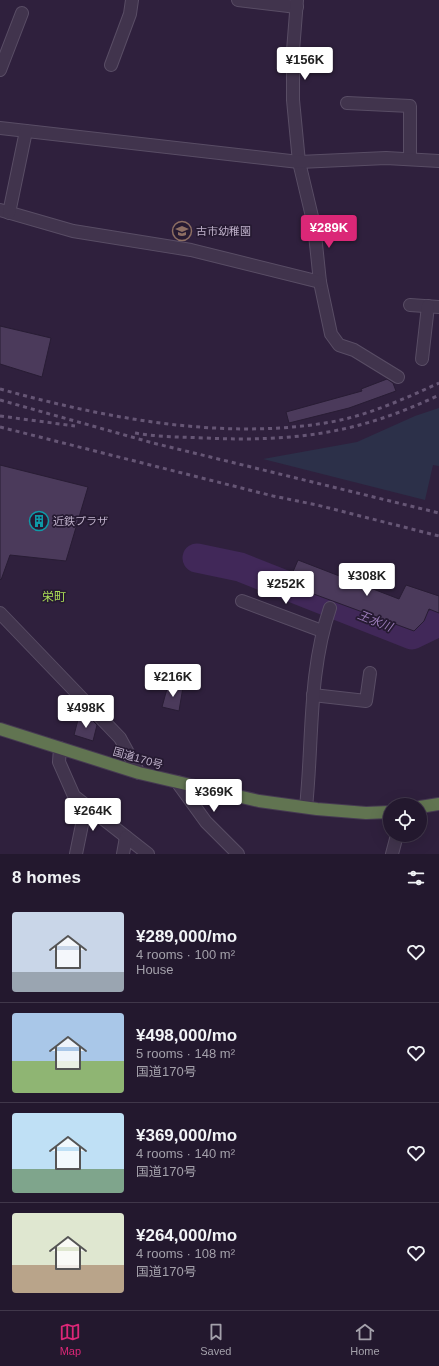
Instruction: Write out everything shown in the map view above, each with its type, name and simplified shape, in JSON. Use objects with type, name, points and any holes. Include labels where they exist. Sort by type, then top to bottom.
[{"type":"highway","name":"国道170号","points":[[0,729],[139,773],[258,801],[306,808],[366,813],[383,812]]},
{"type":"highway","points":[[427,806],[439,804]]},
{"type":"street","points":[[111,65],[130,14],[132,0]]},
{"type":"street","points":[[238,0],[297,3],[293,51],[293,100],[299,162],[314,225],[320,282],[331,334],[339,345],[354,350],[398,377]]},
{"type":"street","points":[[0,70],[22,13]]},
{"type":"street","points":[[347,103],[410,106],[410,159]]},
{"type":"street","points":[[0,128],[299,162],[386,158],[439,161]]},
{"type":"street","points":[[26,131],[4,211],[73,231],[191,250],[320,282]]},
{"type":"street","points":[[410,305],[434,307],[422,359]]},
{"type":"street","points":[[242,601],[322,631]]},
{"type":"street","points":[[306,808],[315,672],[322,631],[330,608]]},
{"type":"street","points":[[0,613],[120,738],[139,773]]},
{"type":"street","points":[[313,695],[366,701],[370,673]]},
{"type":"street","points":[[60,748],[59,762],[74,796],[148,854]]},
{"type":"street","points":[[177,782],[206,822],[238,854]]},
{"type":"street","points":[[76,854],[86,805]]},
{"type":"street","points":[[123,854],[126,837]]},
{"type":"street","points":[[392,854],[395,842]]},
{"type":"shaded area","points":[[439,408],[439,466],[433,465],[425,500],[263,459],[357,442],[415,416]]},
{"type":"building","points":[[0,326],[51,338],[42,377],[0,364]]},
{"type":"building","points":[[387,379],[393,383],[396,391],[349,408],[289,423],[286,412],[362,391],[361,389]]},
{"type":"building","name":"近鉄プラザ","points":[[0,465],[88,487],[66,561],[10,555],[1,580],[0,579]]},
{"type":"building","points":[[298,560],[399,599],[406,585],[439,596],[439,613],[429,609],[424,621],[414,631],[292,586],[298,577],[292,574]]},
{"type":"building","points":[[168,685],[183,687],[179,711],[162,707]]},
{"type":"building","points":[[79,716],[92,720],[97,725],[93,741],[74,735]]},
{"type":"waterway","name":"王水川","points":[[197,558],[240,567],[412,635],[439,622]]},
{"type":"railway","points":[[0,389],[81,409],[164,424],[206,428],[248,429],[290,427],[345,419],[386,406],[439,383]]},
{"type":"railway","points":[[135,433],[170,437],[237,439],[325,433],[381,419],[439,395]]},
{"type":"railway","points":[[0,400],[153,443],[439,513]]},
{"type":"railway","points":[[0,416],[75,426]]},
{"type":"railway","points":[[0,427],[439,536]]},
{"type":"place","name":"古市幼稚園","points":[[182,231]]},
{"type":"place","name":"近鉄プラザ","points":[[39,521]]},
{"type":"district","name":"栄町","points":[[54,597]]}]
